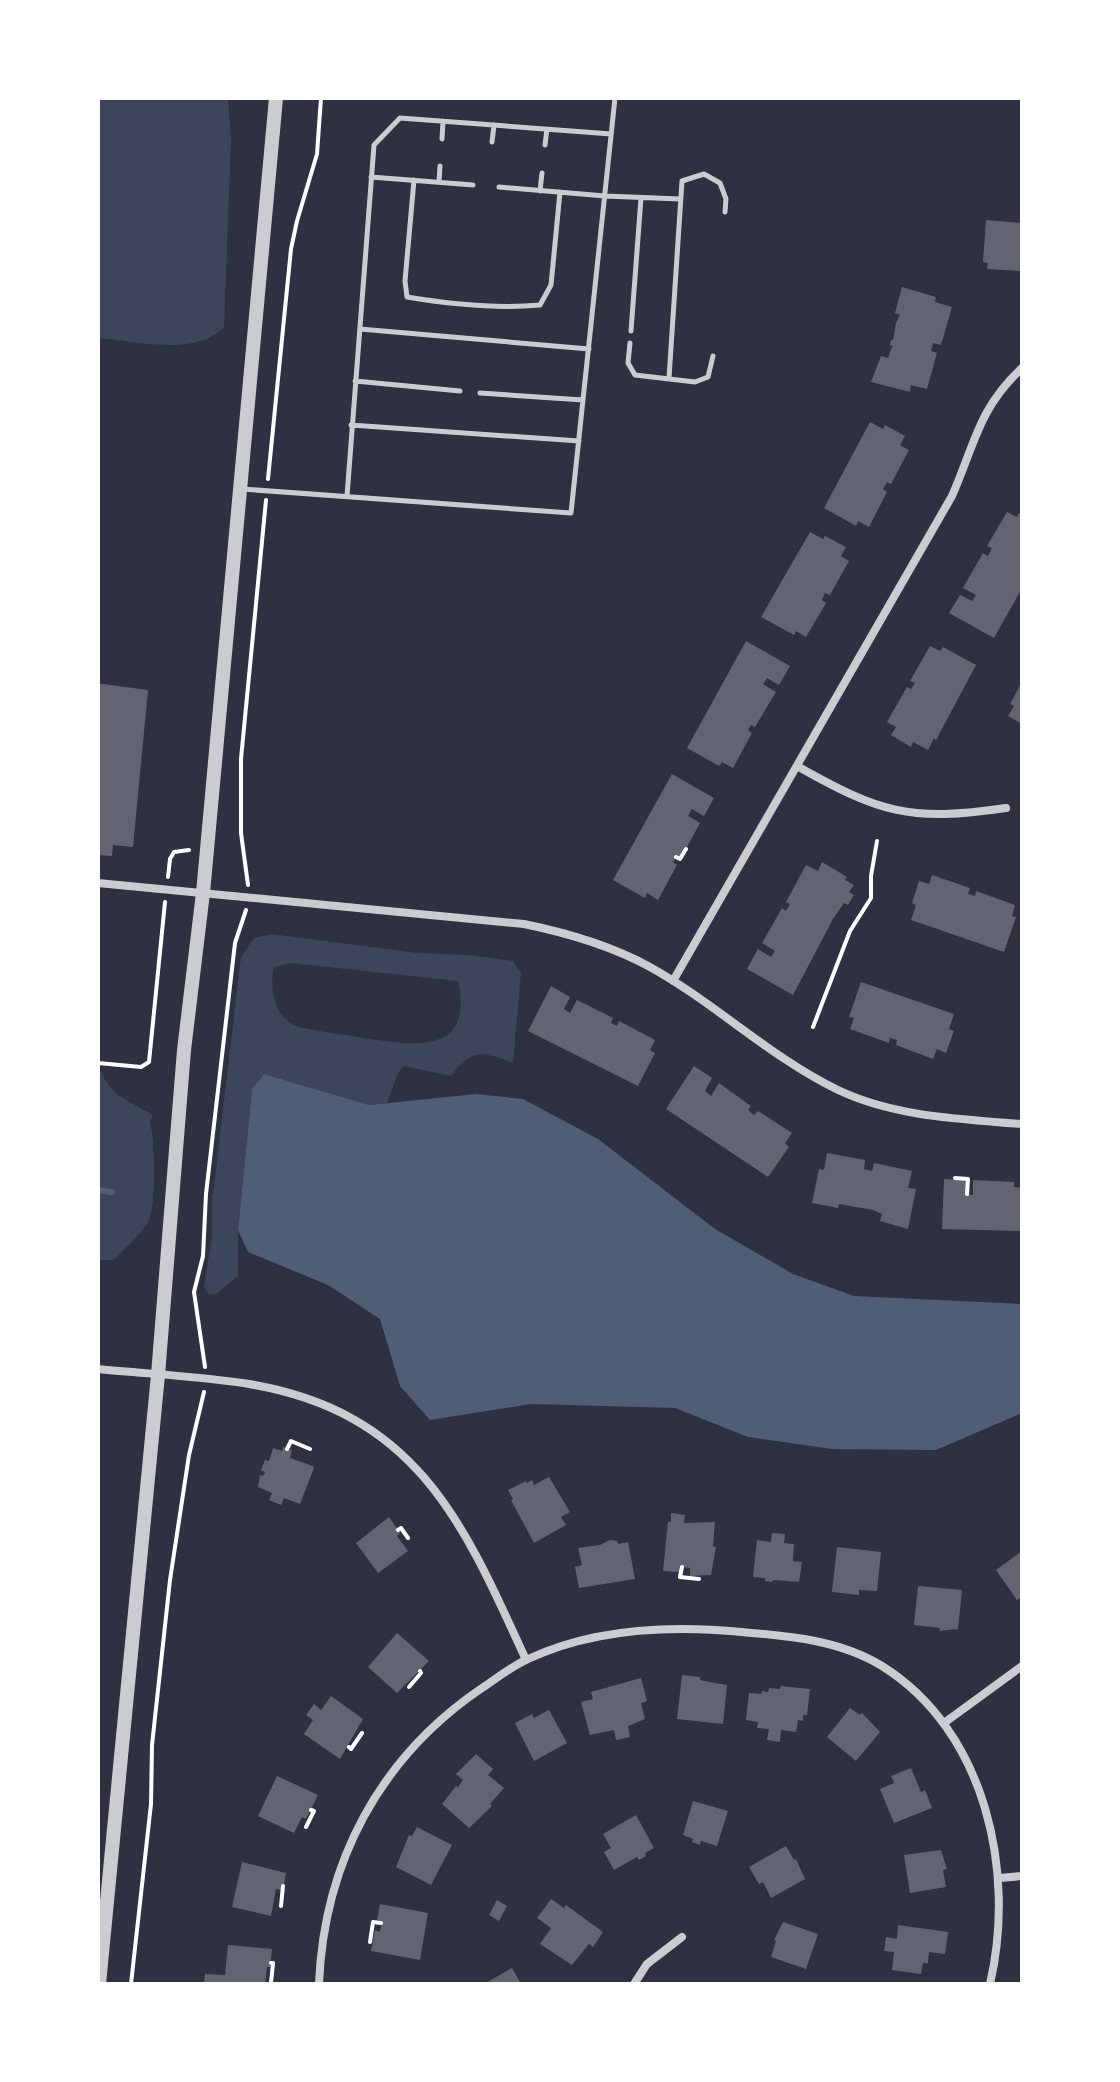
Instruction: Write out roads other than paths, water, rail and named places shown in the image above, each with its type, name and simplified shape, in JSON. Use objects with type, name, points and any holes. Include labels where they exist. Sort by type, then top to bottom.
[{"type":"street","points":[[99,1984],[158,1375],[184,1050],[203,893],[276,98]]},
{"type":"street","points":[[673,981],[952,496],[978,427],[995,395],[1022,368]]},
{"type":"street","points":[[797,766],[855,798],[887,809],[919,815],[954,816],[1006,808]]},
{"type":"street","points":[[98,883],[524,924],[571,934],[615,949],[673,981],[807,1073],[839,1090],[874,1104],[912,1113],[1022,1124]]},
{"type":"street","points":[[98,1369],[248,1384],[290,1393],[330,1407],[366,1427],[396,1449],[432,1484],[460,1524],[484,1567],[526,1660]]},
{"type":"street","points":[[319,1984],[329,1902],[352,1840],[378,1789],[412,1747],[450,1710],[526,1660],[555,1648],[656,1628],[707,1628],[795,1637],[841,1647],[881,1665],[916,1692],[944,1723],[963,1757],[984,1805],[996,1850],[1000,1878],[996,1960],[990,1984]]},
{"type":"street","points":[[944,1723],[1022,1666]]},
{"type":"street","points":[[1000,1878],[1022,1876]]},
{"type":"street","points":[[634,1984],[647,1964],[682,1937]]},
{"type":"lane","points":[[241,489],[571,513],[615,98]]},
{"type":"lane","points":[[347,496],[374,145],[400,118],[611,134]]},
{"type":"lane","points":[[442,139],[443,121]]},
{"type":"lane","points":[[492,142],[494,125]]},
{"type":"lane","points":[[545,145],[547,129]]},
{"type":"lane","points":[[439,182],[440,166]]},
{"type":"lane","points":[[540,191],[542,173]]},
{"type":"lane","points":[[669,378],[682,181],[704,174],[720,183],[726,199],[725,212]]},
{"type":"lane","points":[[371,177],[473,185]]},
{"type":"lane","points":[[414,180],[405,281],[407,297],[425,300],[521,307],[540,305],[551,285],[560,192]]},
{"type":"lane","points":[[499,187],[680,199]]},
{"type":"lane","points":[[631,331],[641,198]]},
{"type":"lane","points":[[360,329],[589,349]]},
{"type":"lane","points":[[630,343],[628,363],[635,375],[695,382],[708,377],[713,356]]},
{"type":"lane","points":[[355,381],[460,391]]},
{"type":"lane","points":[[480,393],[583,400]]},
{"type":"lane","points":[[351,425],[579,441]]},
{"type":"waterway","points":[[98,1190],[112,1192]]}]
